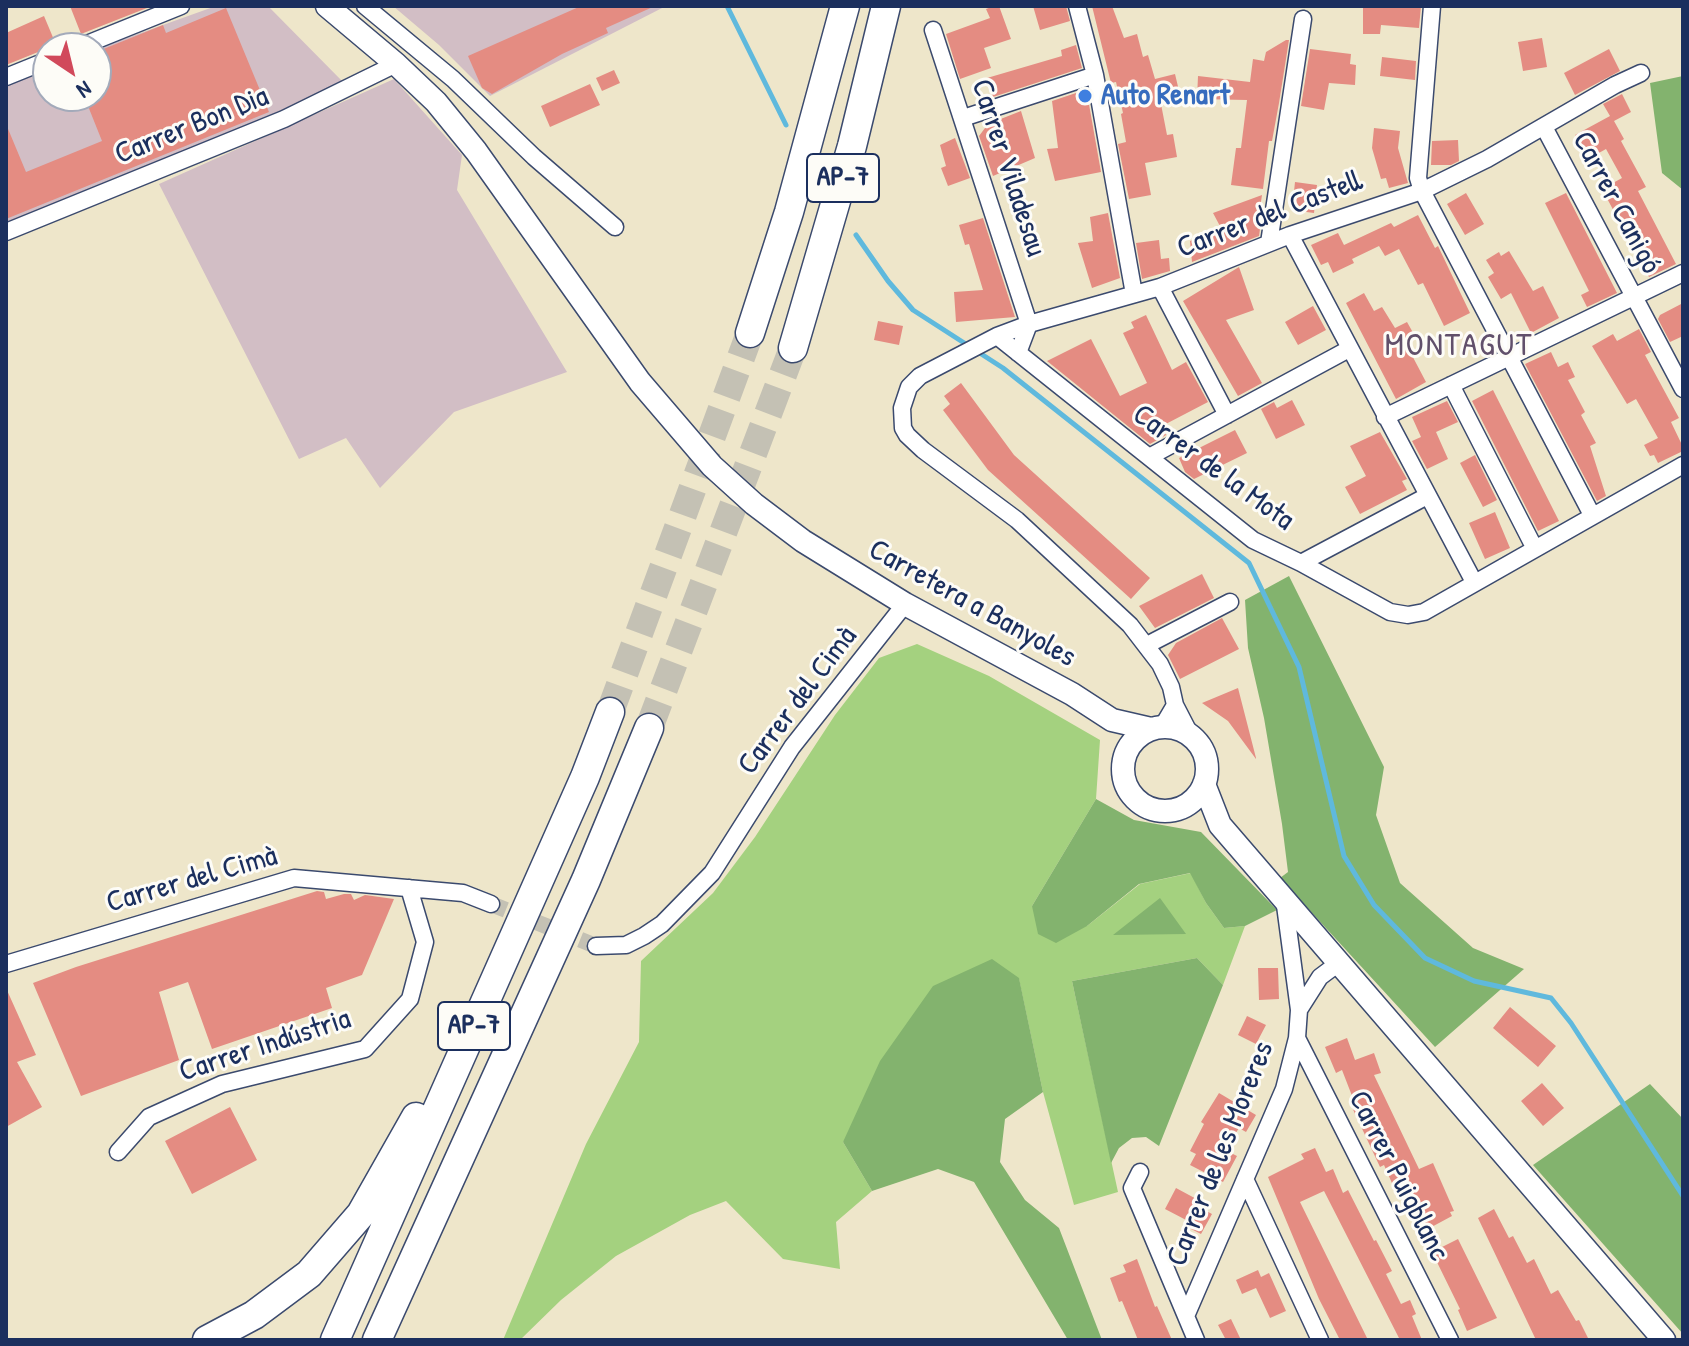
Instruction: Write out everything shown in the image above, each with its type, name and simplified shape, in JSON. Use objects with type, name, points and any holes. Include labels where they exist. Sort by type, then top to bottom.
[{"type":"highway","name":"AP-7","points":[[750,333],[789,212],[845,6]]},
{"type":"highway","name":"AP-7","points":[[793,348],[852,146],[886,6]]},
{"type":"highway","name":"AP-7","points":[[335,1340],[610,712]]},
{"type":"highway","name":"AP-7","points":[[383,1332],[586,880],[649,728]]},
{"type":"highway","points":[[207,1340],[254,1315],[309,1274],[361,1214],[438,1077],[570,809]]},
{"type":"street","points":[[112,34],[181,6]]},
{"type":"street","name":"Carretera a Banyoles","points":[[327,6],[436,102],[476,151],[640,382],[677,427],[733,485],[803,541],[905,604],[1072,694],[1112,720],[1156,728]]},
{"type":"street","points":[[365,6],[453,79],[534,157],[615,227]]},
{"type":"street","points":[[1077,6],[1095,75],[1134,294]]},
{"type":"street","points":[[1432,6],[1418,178],[1422,191],[1592,515]]},
{"type":"street","points":[[1269,243],[1303,19]]},
{"type":"street","name":"Carrer Viladesau","points":[[933,30],[1029,324]]},
{"type":"street","name":"Carrer Bon Dia","points":[[6,232],[284,119],[396,64]]},
{"type":"street","points":[[6,77],[32,66]]},
{"type":"street","name":"Carrer del Castell","points":[[1147,645],[1111,605],[1017,520],[913,442],[903,428],[902,419],[903,399],[909,387],[920,376],[1029,324],[1160,287],[1290,235],[1422,191],[1487,159],[1641,73]]},
{"type":"street","points":[[963,118],[1095,75]]},
{"type":"street","name":"Carrer Canigó","points":[[1544,127],[1683,389]]},
{"type":"street","points":[[1290,235],[1474,582],[1683,465]]},
{"type":"street","points":[[1385,417],[1683,273]]},
{"type":"street","points":[[1160,287],[1227,415]]},
{"type":"street","points":[[1018,353],[1029,324]]},
{"type":"street","name":"Carrer de la Mota","points":[[990,340],[1018,353],[1253,540],[1390,612],[1408,615],[1424,612],[1474,582]]},
{"type":"street","points":[[1149,457],[1349,349]]},
{"type":"street","points":[[1451,385],[1534,547]]},
{"type":"street","points":[[1301,563],[1427,496]]},
{"type":"street","points":[[1175,810],[1191,802],[1204,784],[1207,767],[1205,755],[1191,736],[1175,705],[1171,687],[1160,664],[1147,645],[1230,602]]},
{"type":"street","name":"Carrer del Cimà","points":[[596,946],[626,945],[644,936],[662,924],[712,873],[792,747],[905,604]]},
{"type":"street","points":[[1124,759],[1136,739],[1156,728],[1175,705]]},
{"type":"street","points":[[1112,720],[1124,759],[1124,781],[1135,799],[1154,810],[1175,810],[1202,816],[1220,825]]},
{"type":"street","points":[[1156,728],[1174,728],[1191,736]]},
{"type":"street","points":[[1204,784],[1220,825],[1664,1340]]},
{"type":"street","name":"Carrer del Cimà","points":[[6,964],[294,878],[463,893],[491,904]]},
{"type":"street","name":"Carrer Indústria","points":[[118,1152],[149,1117],[222,1084],[365,1049],[410,999],[425,942],[409,888]]},
{"type":"street","name":"Carrer de les Moreres","points":[[1186,1316],[1284,1089],[1297,1038],[1299,1010],[1284,898]]},
{"type":"street","name":"Carrer de les Moreres","points":[[1299,1010],[1320,977],[1340,962]]},
{"type":"street","name":"Carrer Puigblanc","points":[[1297,1038],[1450,1340]]},
{"type":"street","points":[[1140,1172],[1132,1188],[1196,1340]]},
{"type":"street","points":[[1245,1179],[1320,1340]]},
{"type":"shaded area","points":[[216,6],[268,6],[344,83],[278,116],[6,226],[6,83],[32,73],[32,112],[112,112],[112,43]]},
{"type":"shaded area","points":[[393,6],[666,6],[490,96],[439,45]]},
{"type":"shaded area","points":[[394,79],[462,155],[457,190],[567,372],[454,412],[380,488],[346,438],[299,459],[159,184]]},
{"type":"green space","points":[[1683,76],[1683,190],[1662,173],[1650,83]]},
{"type":"green space","points":[[1289,576],[1384,767],[1376,815],[1400,883],[1473,948],[1524,969],[1435,1047],[1280,878],[1288,872],[1282,824],[1264,718],[1248,648],[1245,600]]},
{"type":"green space","points":[[917,644],[989,676],[1100,740],[1096,799],[1032,906],[1087,926],[1140,884],[1191,873],[1206,903],[1224,928],[1245,926],[1223,985],[1197,958],[1072,981],[1118,1192],[1074,1205],[1043,1092],[1019,979],[843,1142],[872,1191],[836,1222],[840,1269],[783,1259],[726,1201],[690,1215],[616,1256],[561,1300],[520,1340],[503,1340],[586,1144],[639,1042],[641,961],[713,893],[755,837],[835,715],[879,658]]},
{"type":"green space","points":[[1096,799],[1134,820],[1201,832],[1277,910],[1245,926],[1224,928],[1190,873],[1139,884],[1087,926],[1056,943],[1038,934],[1032,906]]},
{"type":"green space","points":[[1160,898],[1186,934],[1113,935]]},
{"type":"green space","points":[[1197,958],[1223,985],[1159,1146],[1146,1137],[1132,1138],[1119,1148],[1111,1163],[1072,981]]},
{"type":"green space","points":[[992,959],[1019,978],[1043,1092],[1005,1119],[1000,1162],[1025,1200],[1059,1228],[1102,1340],[1068,1340],[974,1182],[938,1169],[872,1191],[843,1142],[880,1061],[933,986]]},
{"type":"green space","points":[[1650,1084],[1683,1119],[1683,1334],[1533,1165]]},
{"type":"building","points":[[70,6],[152,6],[86,32],[80,32]]},
{"type":"building","points":[[581,6],[655,6],[606,28],[608,33],[562,54],[492,94],[482,88],[468,56]]},
{"type":"building","points":[[999,6],[1011,39],[984,48],[991,68],[960,79],[946,34],[990,18],[986,9]]},
{"type":"building","points":[[1033,6],[1066,6],[1070,21],[1040,30]]},
{"type":"building","points":[[1092,6],[1112,6],[1124,38],[1137,34],[1143,57],[1148,55],[1155,79],[1175,74],[1180,95],[1160,99],[1167,135],[1173,134],[1177,157],[1145,163],[1151,195],[1129,199],[1118,144],[1126,142],[1123,113],[1116,82],[1111,83]]},
{"type":"building","points":[[1363,6],[1421,6],[1419,28],[1381,25],[1380,34],[1363,34]]},
{"type":"building","points":[[226,8],[269,112],[6,219],[6,124],[26,172],[102,141],[90,112],[112,112],[112,46],[163,25],[166,33]]},
{"type":"building","points":[[44,16],[51,32],[32,32],[32,54],[6,65],[6,33]]},
{"type":"building","points":[[1542,38],[1547,67],[1523,71],[1518,42]]},
{"type":"building","points":[[1289,40],[1263,189],[1231,185],[1236,148],[1241,148],[1247,100],[1197,99],[1198,76],[1250,82],[1253,59],[1264,61],[1266,52]]},
{"type":"building","points":[[1076,45],[1082,68],[993,97],[987,78],[1062,56],[1061,50]]},
{"type":"building","points":[[1310,49],[1351,54],[1350,64],[1356,65],[1355,85],[1329,83],[1324,110],[1301,106]]},
{"type":"building","points":[[1609,49],[1620,71],[1575,95],[1564,73]]},
{"type":"building","points":[[1382,57],[1416,61],[1415,80],[1380,76]]},
{"type":"building","points":[[614,70],[620,83],[602,91],[596,78]]},
{"type":"building","points":[[590,84],[600,105],[550,127],[541,106]]},
{"type":"building","points":[[1082,91],[1087,93],[1101,172],[1055,181],[1047,149],[1058,148],[1052,101]]},
{"type":"building","points":[[1622,94],[1631,112],[1614,121],[1624,139],[1621,141],[1646,187],[1638,191],[1676,264],[1649,277],[1602,189],[1622,178],[1606,149],[1588,159],[1575,135],[1610,116],[1603,104]]},
{"type":"building","points":[[1021,111],[1035,158],[993,176],[979,136],[988,124]]},
{"type":"building","points":[[1374,128],[1400,131],[1398,148],[1408,183],[1389,188],[1386,178],[1381,179],[1372,148]]},
{"type":"building","points":[[955,138],[970,178],[948,186],[941,168],[946,166],[940,145]]},
{"type":"building","points":[[1458,140],[1459,161],[1451,165],[1431,165],[1432,141]]},
{"type":"building","points":[[1295,182],[1317,185],[1314,213],[1292,210]]},
{"type":"building","points":[[1466,193],[1484,224],[1465,235],[1447,204]]},
{"type":"building","points":[[1566,193],[1617,293],[1587,307],[1581,295],[1589,291],[1545,203]]},
{"type":"building","points":[[1262,195],[1259,236],[1192,262],[1190,241],[1221,228],[1213,213]]},
{"type":"building","points":[[1108,213],[1120,278],[1092,288],[1078,243],[1093,241],[1090,217]]},
{"type":"building","points":[[1418,215],[1435,248],[1438,246],[1470,313],[1444,326],[1423,283],[1418,285],[1399,249],[1385,256],[1379,246],[1352,259],[1354,263],[1333,273],[1328,262],[1321,265],[1311,245],[1338,233],[1344,245],[1391,223],[1394,227]]},
{"type":"building","points":[[983,218],[1015,317],[956,322],[954,292],[983,290],[969,244],[965,245],[959,225]]},
{"type":"building","points":[[1159,240],[1161,259],[1169,258],[1170,271],[1142,279],[1136,243]]},
{"type":"building","points":[[1509,251],[1533,291],[1543,286],[1559,318],[1531,333],[1511,293],[1501,299],[1488,277],[1494,273],[1486,260],[1499,252],[1501,256]]},
{"type":"building","points":[[1239,267],[1254,310],[1226,320],[1262,383],[1238,396],[1183,301]]},
{"type":"building","points":[[1364,293],[1374,311],[1382,307],[1395,328],[1407,322],[1416,338],[1406,344],[1426,382],[1396,399],[1346,303]]},
{"type":"building","points":[[1683,303],[1683,336],[1670,342],[1658,319]]},
{"type":"building","points":[[1313,306],[1326,330],[1298,345],[1285,322]]},
{"type":"building","points":[[1146,315],[1172,370],[1186,362],[1208,402],[1162,426],[1166,435],[1150,444],[1047,361],[1091,339],[1120,396],[1147,383],[1123,333],[1134,328],[1131,322]]},
{"type":"building","points":[[878,321],[903,326],[899,345],[874,340]]},
{"type":"building","points":[[1639,329],[1651,352],[1645,355],[1679,418],[1671,422],[1683,451],[1658,463],[1644,445],[1658,438],[1636,399],[1627,404],[1592,346],[1613,334],[1617,341]]},
{"type":"building","points":[[1551,352],[1558,367],[1568,362],[1575,377],[1568,380],[1585,412],[1581,415],[1596,443],[1590,446],[1606,496],[1597,501],[1525,364]]},
{"type":"building","points":[[961,383],[1014,455],[1150,578],[1131,599],[988,470],[943,410],[950,404],[944,396]]},
{"type":"building","points":[[1493,390],[1559,521],[1538,531],[1472,401]]},
{"type":"building","points":[[1292,400],[1305,425],[1276,439],[1261,409],[1274,402],[1277,408]]},
{"type":"building","points":[[1447,401],[1458,422],[1436,432],[1448,459],[1427,469],[1412,441],[1421,437],[1412,417]]},
{"type":"building","points":[[1235,430],[1247,453],[1194,479],[1185,472],[1179,458]]},
{"type":"building","points":[[1380,432],[1407,479],[1402,481],[1407,490],[1360,514],[1345,487],[1366,476],[1350,446]]},
{"type":"building","points":[[1475,455],[1497,500],[1483,507],[1460,463]]},
{"type":"building","points":[[1495,512],[1510,548],[1485,559],[1469,523]]},
{"type":"building","points":[[1202,574],[1214,598],[1155,628],[1139,606]]},
{"type":"building","points":[[1222,618],[1239,649],[1180,679],[1168,655],[1176,643]]},
{"type":"building","points":[[1238,688],[1256,759],[1228,721],[1202,703]]},
{"type":"building","points":[[317,891],[324,892],[326,899],[351,894],[354,900],[365,895],[394,899],[362,975],[326,988],[332,1008],[212,1049],[188,982],[159,992],[179,1060],[81,1096],[33,983]]},
{"type":"building","points":[[1258,968],[1278,968],[1279,999],[1259,1000]]},
{"type":"building","points":[[6,988],[36,1055],[17,1062],[42,1107],[6,1127]]},
{"type":"building","points":[[1510,1007],[1556,1046],[1538,1067],[1493,1028]]},
{"type":"building","points":[[1247,1016],[1266,1025],[1256,1044],[1238,1035]]},
{"type":"building","points":[[1347,1038],[1355,1060],[1374,1053],[1381,1073],[1374,1075],[1419,1169],[1433,1163],[1454,1211],[1450,1212],[1452,1216],[1426,1230],[1420,1220],[1415,1222],[1399,1199],[1384,1165],[1380,1167],[1350,1103],[1354,1101],[1342,1070],[1336,1073],[1325,1047]]},
{"type":"building","points":[[1542,1083],[1564,1108],[1543,1126],[1521,1101]]},
{"type":"building","points":[[1219,1093],[1256,1115],[1246,1132],[1239,1128],[1225,1150],[1237,1156],[1223,1182],[1190,1165],[1196,1154],[1190,1151],[1204,1124],[1201,1122]]},
{"type":"building","points":[[230,1107],[257,1160],[192,1194],[165,1141]]},
{"type":"building","points":[[1315,1148],[1326,1172],[1333,1169],[1343,1193],[1348,1190],[1376,1240],[1392,1271],[1386,1274],[1401,1304],[1410,1300],[1416,1314],[1412,1316],[1422,1340],[1400,1340],[1324,1191],[1300,1202],[1368,1340],[1340,1340],[1319,1299],[1268,1177],[1304,1159],[1301,1154]]},
{"type":"building","points":[[1176,1188],[1202,1202],[1199,1207],[1212,1214],[1201,1234],[1185,1226],[1188,1221],[1165,1209]]},
{"type":"building","points":[[1494,1209],[1527,1263],[1534,1259],[1551,1294],[1558,1290],[1589,1340],[1536,1340],[1478,1218]]},
{"type":"building","points":[[1458,1239],[1497,1318],[1467,1331],[1460,1309],[1432,1252]]},
{"type":"building","points":[[1137,1259],[1155,1307],[1172,1340],[1138,1340],[1122,1301],[1119,1302],[1110,1278],[1126,1272],[1123,1265]]},
{"type":"building","points":[[1258,1270],[1261,1277],[1269,1273],[1286,1311],[1270,1318],[1256,1288],[1242,1294],[1236,1280]]},
{"type":"building","points":[[1231,1319],[1241,1340],[1226,1340],[1218,1325]]},
{"type":"waterway","points":[[727,6],[786,125]]},
{"type":"waterway","points":[[856,235],[913,310],[1003,368],[1249,563],[1299,667],[1344,856],[1374,905],[1425,958],[1474,981],[1551,998],[1571,1023],[1683,1196]]},
{"type":"tunnel","points":[[610,712],[750,333]]},
{"type":"tunnel","points":[[649,728],[793,348]]},
{"type":"tunnel","points":[[491,904],[596,946]]},
{"type":"place","name":"Auto Renart","points":[[1085,96]]},
{"type":"district","name":"MONTAGUT","points":[[1459,346]]}]
